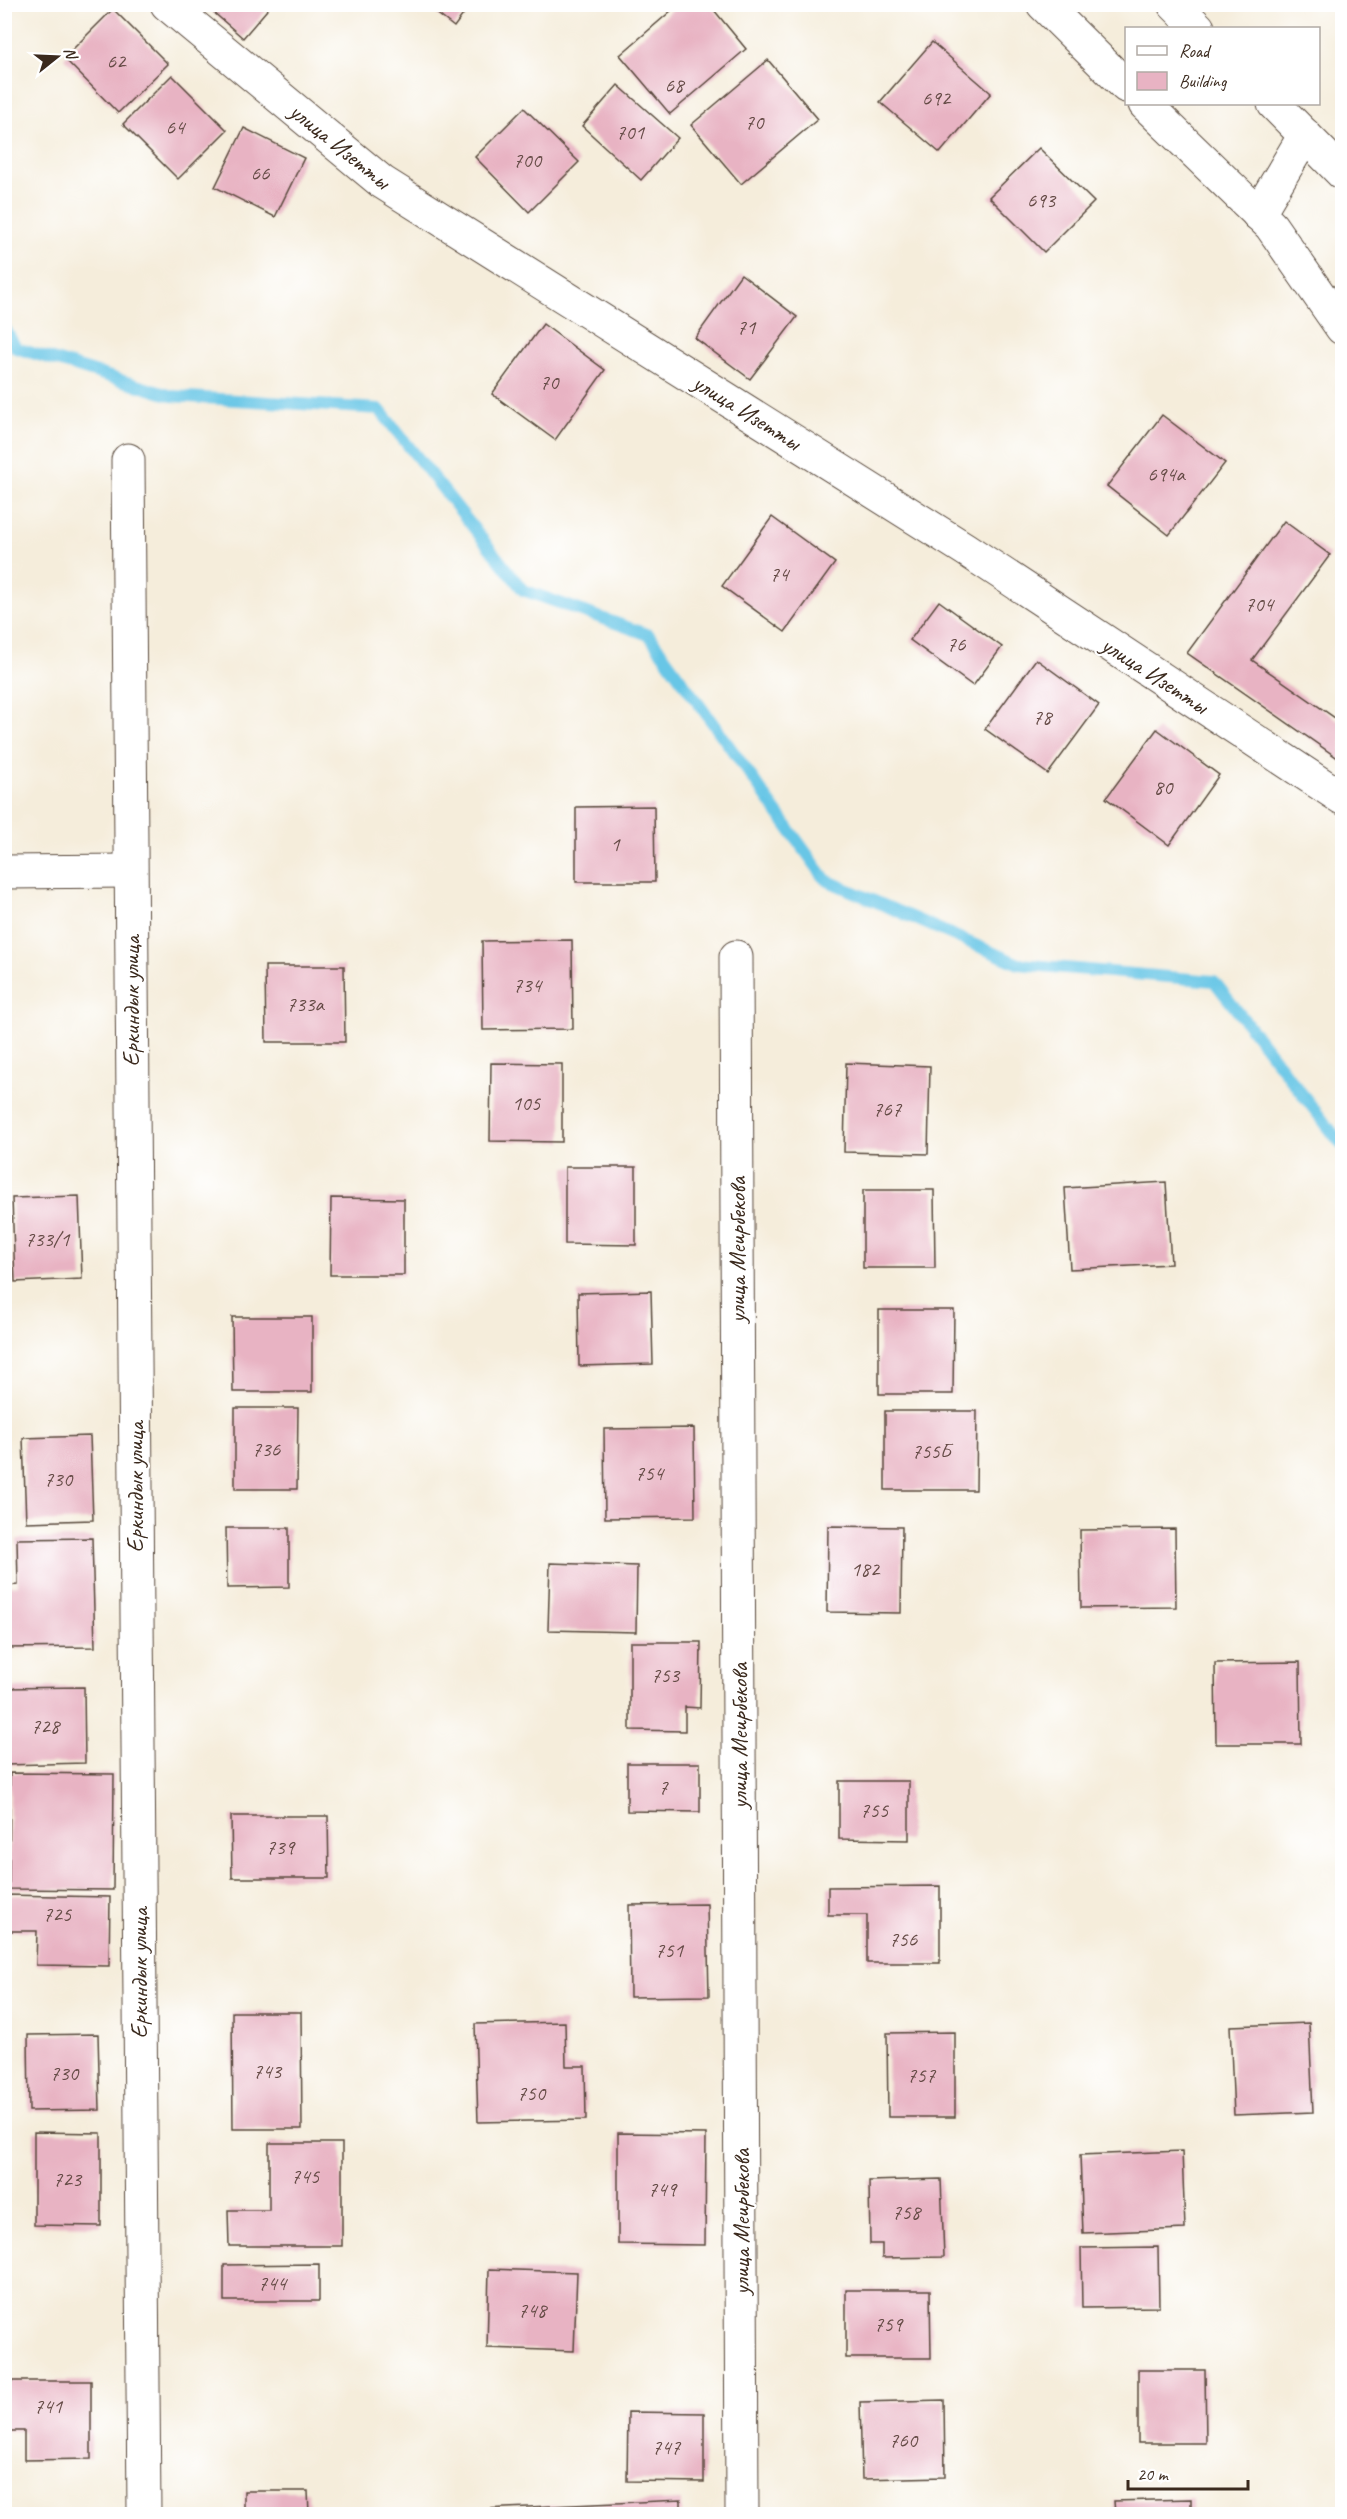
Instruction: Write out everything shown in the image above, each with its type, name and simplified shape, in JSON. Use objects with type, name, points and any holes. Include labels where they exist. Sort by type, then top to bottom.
[{"type":"street","name":"улица Изетты","points":[[167,4],[382,182],[965,549],[1342,798]]},
{"type":"street","points":[[1043,4],[1125,85]]},
{"type":"street","points":[[1174,4],[1197,27]]},
{"type":"street","points":[[1145,105],[1271,226],[1342,328]]},
{"type":"street","points":[[1275,105],[1342,173]]},
{"type":"street","points":[[1258,214],[1305,135]]},
{"type":"street","name":"Еркиндык улица","points":[[128,460],[144,2514]]},
{"type":"street","points":[[4,872],[130,871]]},
{"type":"street","name":"улица Меирбекова","points":[[736,957],[742,2514]]},
{"type":"building","points":[[204,4],[272,4],[243,38]]},
{"type":"building","points":[[425,4],[471,4],[454,27]]},
{"type":"building","points":[[679,4],[709,4],[746,49],[670,114],[620,55]]},
{"type":"building","points":[[113,9],[168,64],[118,113],[64,58]]},
{"type":"building","points":[[932,42],[991,93],[940,153],[880,102]]},
{"type":"building","points":[[768,60],[818,119],[741,184],[691,125]]},
{"type":"building","points":[[172,75],[227,130],[178,179],[123,124]]},
{"type":"building","points":[[618,85],[678,138],[641,180],[582,126]]},
{"type":"building","points":[[524,108],[579,162],[529,212],[475,157]]},
{"type":"building","points":[[244,128],[304,158],[275,217],[215,187]]},
{"type":"building","points":[[1039,148],[1094,202],[1044,252],[989,197]]},
{"type":"building","points":[[741,274],[797,317],[750,379],[695,338]]},
{"type":"building","points":[[543,324],[605,370],[555,440],[492,394]]},
{"type":"building","points":[[1162,415],[1225,463],[1169,535],[1107,486]]},
{"type":"building","points":[[772,517],[835,563],[785,632],[722,586]]},
{"type":"building","points":[[1284,521],[1330,555],[1252,660],[1342,723],[1342,761],[1187,653]]},
{"type":"building","points":[[939,601],[1002,647],[973,686],[910,640]]},
{"type":"building","points":[[1036,659],[1099,705],[1048,774],[985,729]]},
{"type":"building","points":[[1157,729],[1219,775],[1169,845],[1106,798]]},
{"type":"building","points":[[654,806],[655,882],[576,882],[576,807]]},
{"type":"building","points":[[572,940],[573,1029],[483,1030],[482,941]]},
{"type":"building","points":[[265,966],[344,966],[345,1042],[266,1042]]},
{"type":"building","points":[[491,1063],[562,1064],[562,1142],[490,1141]]},
{"type":"building","points":[[846,1063],[930,1066],[928,1154],[844,1152]]},
{"type":"building","points":[[565,1167],[636,1167],[636,1245],[565,1244]]},
{"type":"building","points":[[1166,1182],[1171,1264],[1070,1269],[1065,1188]]},
{"type":"building","points":[[863,1190],[934,1190],[935,1268],[863,1268]]},
{"type":"building","points":[[79,1196],[82,1279],[15,1282],[12,1198]]},
{"type":"building","points":[[331,1198],[404,1199],[404,1275],[330,1275]]},
{"type":"building","points":[[651,1291],[653,1364],[579,1366],[578,1293]]},
{"type":"building","points":[[879,1310],[954,1310],[953,1394],[879,1394]]},
{"type":"building","points":[[232,1317],[312,1317],[312,1392],[233,1392]]},
{"type":"building","points":[[235,1408],[298,1408],[297,1489],[235,1489]]},
{"type":"building","points":[[885,1411],[977,1411],[976,1490],[885,1490]]},
{"type":"building","points":[[694,1428],[695,1517],[605,1518],[604,1429]]},
{"type":"building","points":[[90,1436],[93,1520],[26,1522],[23,1438]]},
{"type":"building","points":[[828,1526],[902,1527],[901,1613],[827,1612]]},
{"type":"building","points":[[226,1528],[289,1528],[289,1587],[227,1588]]},
{"type":"building","points":[[1175,1529],[1176,1607],[1081,1608],[1080,1530]]},
{"type":"building","points":[[92,1538],[95,1647],[4,1648],[4,1586],[18,1585],[17,1539]]},
{"type":"building","points":[[550,1563],[637,1566],[636,1632],[548,1630]]},
{"type":"building","points":[[630,1642],[701,1642],[700,1708],[685,1707],[685,1731],[630,1730]]},
{"type":"building","points":[[1300,1662],[1301,1744],[1216,1744],[1215,1663]]},
{"type":"building","points":[[84,1687],[85,1763],[4,1765],[4,1688]]},
{"type":"building","points":[[627,1763],[700,1763],[700,1812],[627,1811]]},
{"type":"building","points":[[10,1773],[114,1774],[113,1890],[9,1889]]},
{"type":"building","points":[[839,1781],[909,1781],[909,1840],[839,1839]]},
{"type":"building","points":[[231,1816],[328,1816],[329,1878],[232,1878]]},
{"type":"building","points":[[940,1886],[940,1963],[867,1963],[867,1915],[828,1915],[828,1887]]},
{"type":"building","points":[[4,1895],[110,1897],[109,1966],[36,1965],[37,1931],[4,1931]]},
{"type":"building","points":[[707,1904],[709,1996],[630,1997],[629,1905]]},
{"type":"building","points":[[232,2012],[301,2012],[302,2129],[233,2129]]},
{"type":"building","points":[[565,2022],[566,2066],[585,2066],[586,2120],[478,2122],[475,2024]]},
{"type":"building","points":[[1309,2023],[1313,2112],[1234,2115],[1230,2026]]},
{"type":"building","points":[[955,2032],[955,2117],[888,2117],[887,2033]]},
{"type":"building","points":[[98,2034],[100,2110],[29,2111],[28,2035]]},
{"type":"building","points":[[34,2132],[101,2133],[101,2226],[34,2225]]},
{"type":"building","points":[[618,2133],[706,2134],[705,2245],[618,2244]]},
{"type":"building","points":[[269,2143],[342,2143],[342,2246],[229,2246],[228,2210],[269,2210]]},
{"type":"building","points":[[1182,2151],[1185,2229],[1083,2233],[1080,2155]]},
{"type":"building","points":[[941,2179],[944,2257],[882,2258],[882,2244],[870,2244],[869,2181]]},
{"type":"building","points":[[1158,2247],[1159,2307],[1082,2308],[1081,2248]]},
{"type":"building","points":[[319,2264],[319,2301],[224,2301],[224,2265]]},
{"type":"building","points":[[489,2269],[577,2272],[574,2351],[487,2348]]},
{"type":"building","points":[[846,2290],[930,2290],[931,2358],[846,2358]]},
{"type":"building","points":[[1138,2370],[1205,2370],[1206,2443],[1138,2443]]},
{"type":"building","points":[[4,2381],[91,2381],[91,2459],[24,2460],[24,2431],[4,2431]]},
{"type":"building","points":[[944,2400],[945,2477],[862,2479],[860,2402]]},
{"type":"building","points":[[628,2412],[704,2413],[704,2482],[627,2481]]},
{"type":"building","points":[[244,2491],[308,2491],[309,2514],[244,2514]]},
{"type":"building","points":[[1191,2499],[1191,2514],[1115,2514],[1114,2501]]},
{"type":"building","points":[[681,2500],[681,2514],[463,2514],[462,2510]]},
{"type":"waterway","points":[[4,327],[16,348],[172,396],[379,409],[523,590],[649,635],[826,880],[1019,964],[1214,981],[1342,1145]]}]
